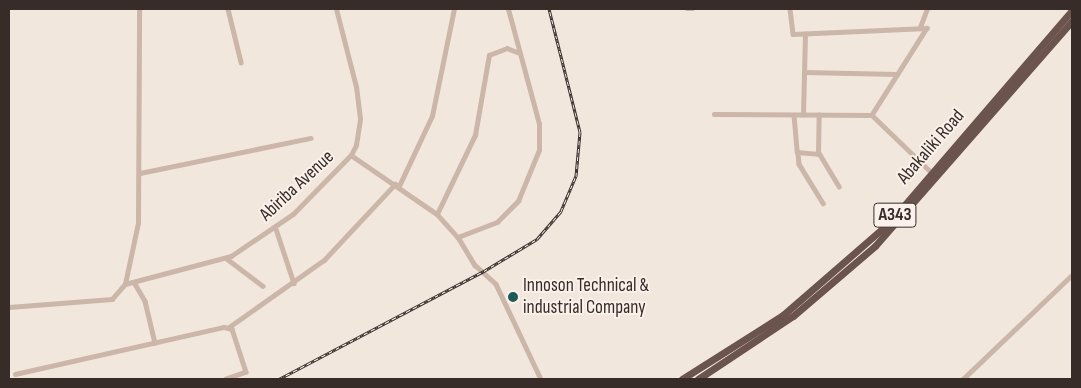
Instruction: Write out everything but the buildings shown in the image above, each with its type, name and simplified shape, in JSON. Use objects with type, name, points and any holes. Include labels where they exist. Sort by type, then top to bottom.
[{"type":"highway","name":"Abakaliki Road","points":[[682,379],[806,296],[889,223],[1072,10]]},
{"type":"highway","name":"Abakaliki Road","points":[[698,379],[793,316],[874,246],[1072,21]]},
{"type":"street","points":[[125,284],[138,223],[140,173],[135,122],[139,9]]},
{"type":"street","points":[[228,9],[241,62]]},
{"type":"street","name":"Abiriba Avenue","points":[[9,307],[112,299],[125,284],[226,258],[276,229],[351,156],[359,111],[336,9]]},
{"type":"street","points":[[15,374],[229,327],[294,283],[324,260],[397,185],[432,116],[454,9]]},
{"type":"street","points":[[458,237],[497,222],[518,200],[532,174],[539,124],[527,73],[517,52],[508,9]]},
{"type":"street","points":[[687,9],[693,9]]},
{"type":"street","points":[[790,9],[792,33],[805,34],[920,27],[927,30],[872,115]]},
{"type":"street","points":[[920,27],[927,9]]},
{"type":"street","points":[[803,115],[805,34]]},
{"type":"street","points":[[437,214],[475,135],[489,55],[507,48],[517,52]]},
{"type":"street","points":[[804,72],[897,74]]},
{"type":"street","points":[[714,114],[872,115],[931,172]]},
{"type":"street","points":[[794,115],[799,164],[823,204]]},
{"type":"street","points":[[819,115],[819,153],[839,186]]},
{"type":"street","points":[[140,173],[310,138]]},
{"type":"street","points":[[798,154],[819,153]]},
{"type":"street","points":[[351,156],[397,185],[437,214],[458,237],[468,256],[496,284],[541,379]]},
{"type":"street","points":[[276,229],[294,283]]},
{"type":"street","points":[[226,258],[263,286]]},
{"type":"street","points":[[964,379],[1072,275]]},
{"type":"street","points":[[134,282],[145,301],[155,343]]},
{"type":"street","points":[[226,379],[246,372],[229,327]]},
{"type":"railway","points":[[279,379],[484,271],[537,239],[561,211],[576,176],[580,132],[549,9]]},
{"type":"place","name":"Innoson Technical & industrial Company","points":[[513,297]]}]
